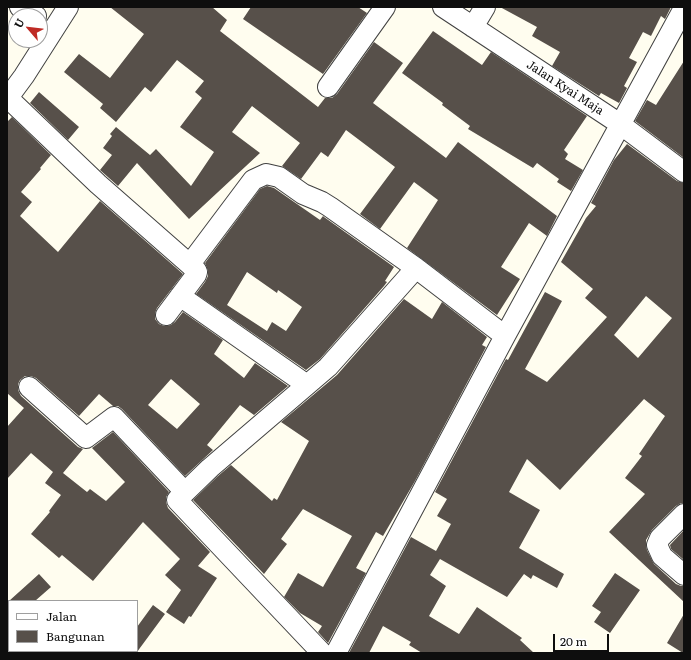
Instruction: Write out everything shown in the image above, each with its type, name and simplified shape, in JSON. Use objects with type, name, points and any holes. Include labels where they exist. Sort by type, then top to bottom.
[{"type":"street","points":[[48,22],[68,7]]},
{"type":"street","points":[[328,87],[384,7]]},
{"type":"street","name":"Jalan Kyai Maja","points":[[443,7],[620,124],[684,172]]},
{"type":"street","points":[[473,27],[485,7]]},
{"type":"street","points":[[336,653],[505,336],[684,8]]},
{"type":"street","points":[[36,48],[24,76],[7,98],[98,184],[196,270],[197,274],[166,315]]},
{"type":"street","points":[[190,264],[253,180],[266,174],[279,177],[303,194],[322,202],[416,268],[505,336]]},
{"type":"street","points":[[322,653],[177,500],[210,468],[328,368],[416,268]]},
{"type":"street","points":[[180,296],[307,385]]},
{"type":"street","points":[[29,387],[86,438],[114,417],[185,492]]},
{"type":"street","points":[[684,514],[660,538],[657,545],[662,556],[684,575]]},
{"type":"building","points":[[110,7],[212,7],[227,20],[220,31],[318,107],[325,98],[332,98],[337,94],[374,42],[403,63],[373,103],[446,158],[458,142],[557,216],[547,236],[529,223],[501,267],[520,279],[497,315],[407,248],[438,200],[414,182],[380,229],[360,214],[395,167],[346,130],[328,157],[321,152],[301,179],[282,166],[300,143],[252,106],[232,132],[260,153],[189,219],[137,163],[118,186],[100,170],[112,155],[103,148],[112,136],[110,134],[116,127],[150,155],[156,149],[191,186],[214,152],[180,127],[202,98],[195,92],[204,81],[177,60],[151,92],[145,87],[116,122],[100,108],[103,104],[64,72],[79,54],[110,78],[144,34]]},
{"type":"building","points":[[251,7],[358,7],[367,13],[323,74],[243,19]]},
{"type":"building","points":[[500,7],[671,7],[665,19],[661,16],[651,36],[643,32],[629,58],[637,62],[624,86],[627,88],[619,103],[601,93],[599,96],[552,66],[560,52],[532,36],[537,27]]},
{"type":"building","points":[[433,31],[482,65],[491,52],[587,116],[564,150],[568,154],[565,159],[583,170],[571,191],[557,182],[559,179],[537,163],[533,168],[468,129],[470,126],[442,105],[443,103],[402,73]]},
{"type":"building","points":[[684,61],[684,158],[635,121],[647,100],[656,105]]},
{"type":"building","points":[[39,92],[79,127],[68,140],[30,103]]},
{"type":"building","points":[[12,117],[51,155],[21,192],[32,202],[20,216],[58,252],[100,201],[183,274],[157,308],[155,319],[159,324],[164,326],[171,325],[183,312],[223,340],[214,354],[244,378],[255,363],[288,386],[254,415],[240,405],[207,445],[213,450],[185,476],[122,409],[118,406],[113,406],[99,394],[79,416],[36,378],[25,376],[18,384],[18,390],[21,396],[78,447],[83,449],[63,473],[87,492],[90,489],[106,501],[125,482],[92,448],[113,432],[169,492],[166,497],[168,508],[210,552],[198,566],[217,578],[191,617],[189,616],[184,624],[166,612],[181,590],[165,575],[180,559],[143,522],[93,581],[62,555],[59,558],[31,534],[50,512],[49,511],[61,495],[45,483],[53,472],[31,453],[7,479],[7,427],[24,408],[7,393],[7,122]],"holes":[[[171,379],[200,404],[177,429],[148,405]]]},
{"type":"building","points":[[627,144],[677,181],[684,183],[684,503],[676,506],[652,530],[646,540],[646,545],[654,564],[676,584],[684,586],[684,602],[609,532],[645,494],[625,478],[642,456],[639,454],[665,416],[644,399],[560,490],[527,459],[509,492],[540,510],[519,548],[564,574],[557,588],[533,575],[531,579],[524,574],[507,597],[440,559],[430,575],[446,586],[429,616],[459,634],[477,607],[522,638],[520,640],[534,653],[422,653],[409,645],[411,642],[383,626],[369,653],[349,653],[411,537],[436,551],[451,524],[437,516],[447,499],[435,492],[506,359],[508,360],[545,292],[562,301],[525,369],[547,382],[607,317],[585,298],[593,289],[561,262],[586,218],[596,206],[591,203],[614,160]],"holes":[[[646,296],[672,318],[638,358],[614,335]]]},
{"type":"building","points":[[267,186],[274,188],[320,220],[323,216],[394,267],[385,281],[387,282],[384,286],[320,359],[306,370],[196,294],[208,276],[205,263],[260,189]],"holes":[[[247,272],[277,293],[278,290],[302,307],[286,331],[272,322],[267,331],[227,305]]]},
{"type":"building","points":[[404,299],[432,319],[442,302],[487,337],[482,345],[486,347],[415,481],[383,536],[376,532],[356,568],[366,573],[328,643],[318,632],[322,626],[300,613],[284,597],[298,573],[323,587],[352,536],[303,509],[281,539],[287,544],[264,574],[193,500],[231,465],[272,501],[274,498],[277,500],[309,441],[281,422],[337,375]]},
{"type":"building","points":[[684,530],[684,560],[671,549],[670,545]]},
{"type":"building","points":[[615,573],[640,590],[610,633],[594,622],[601,612],[592,606]]},
{"type":"building","points":[[39,574],[51,587],[36,600],[10,600]]},
{"type":"building","points":[[153,605],[165,614],[138,651],[138,626]]},
{"type":"building","points":[[684,614],[684,653],[683,653],[667,643]]}]
